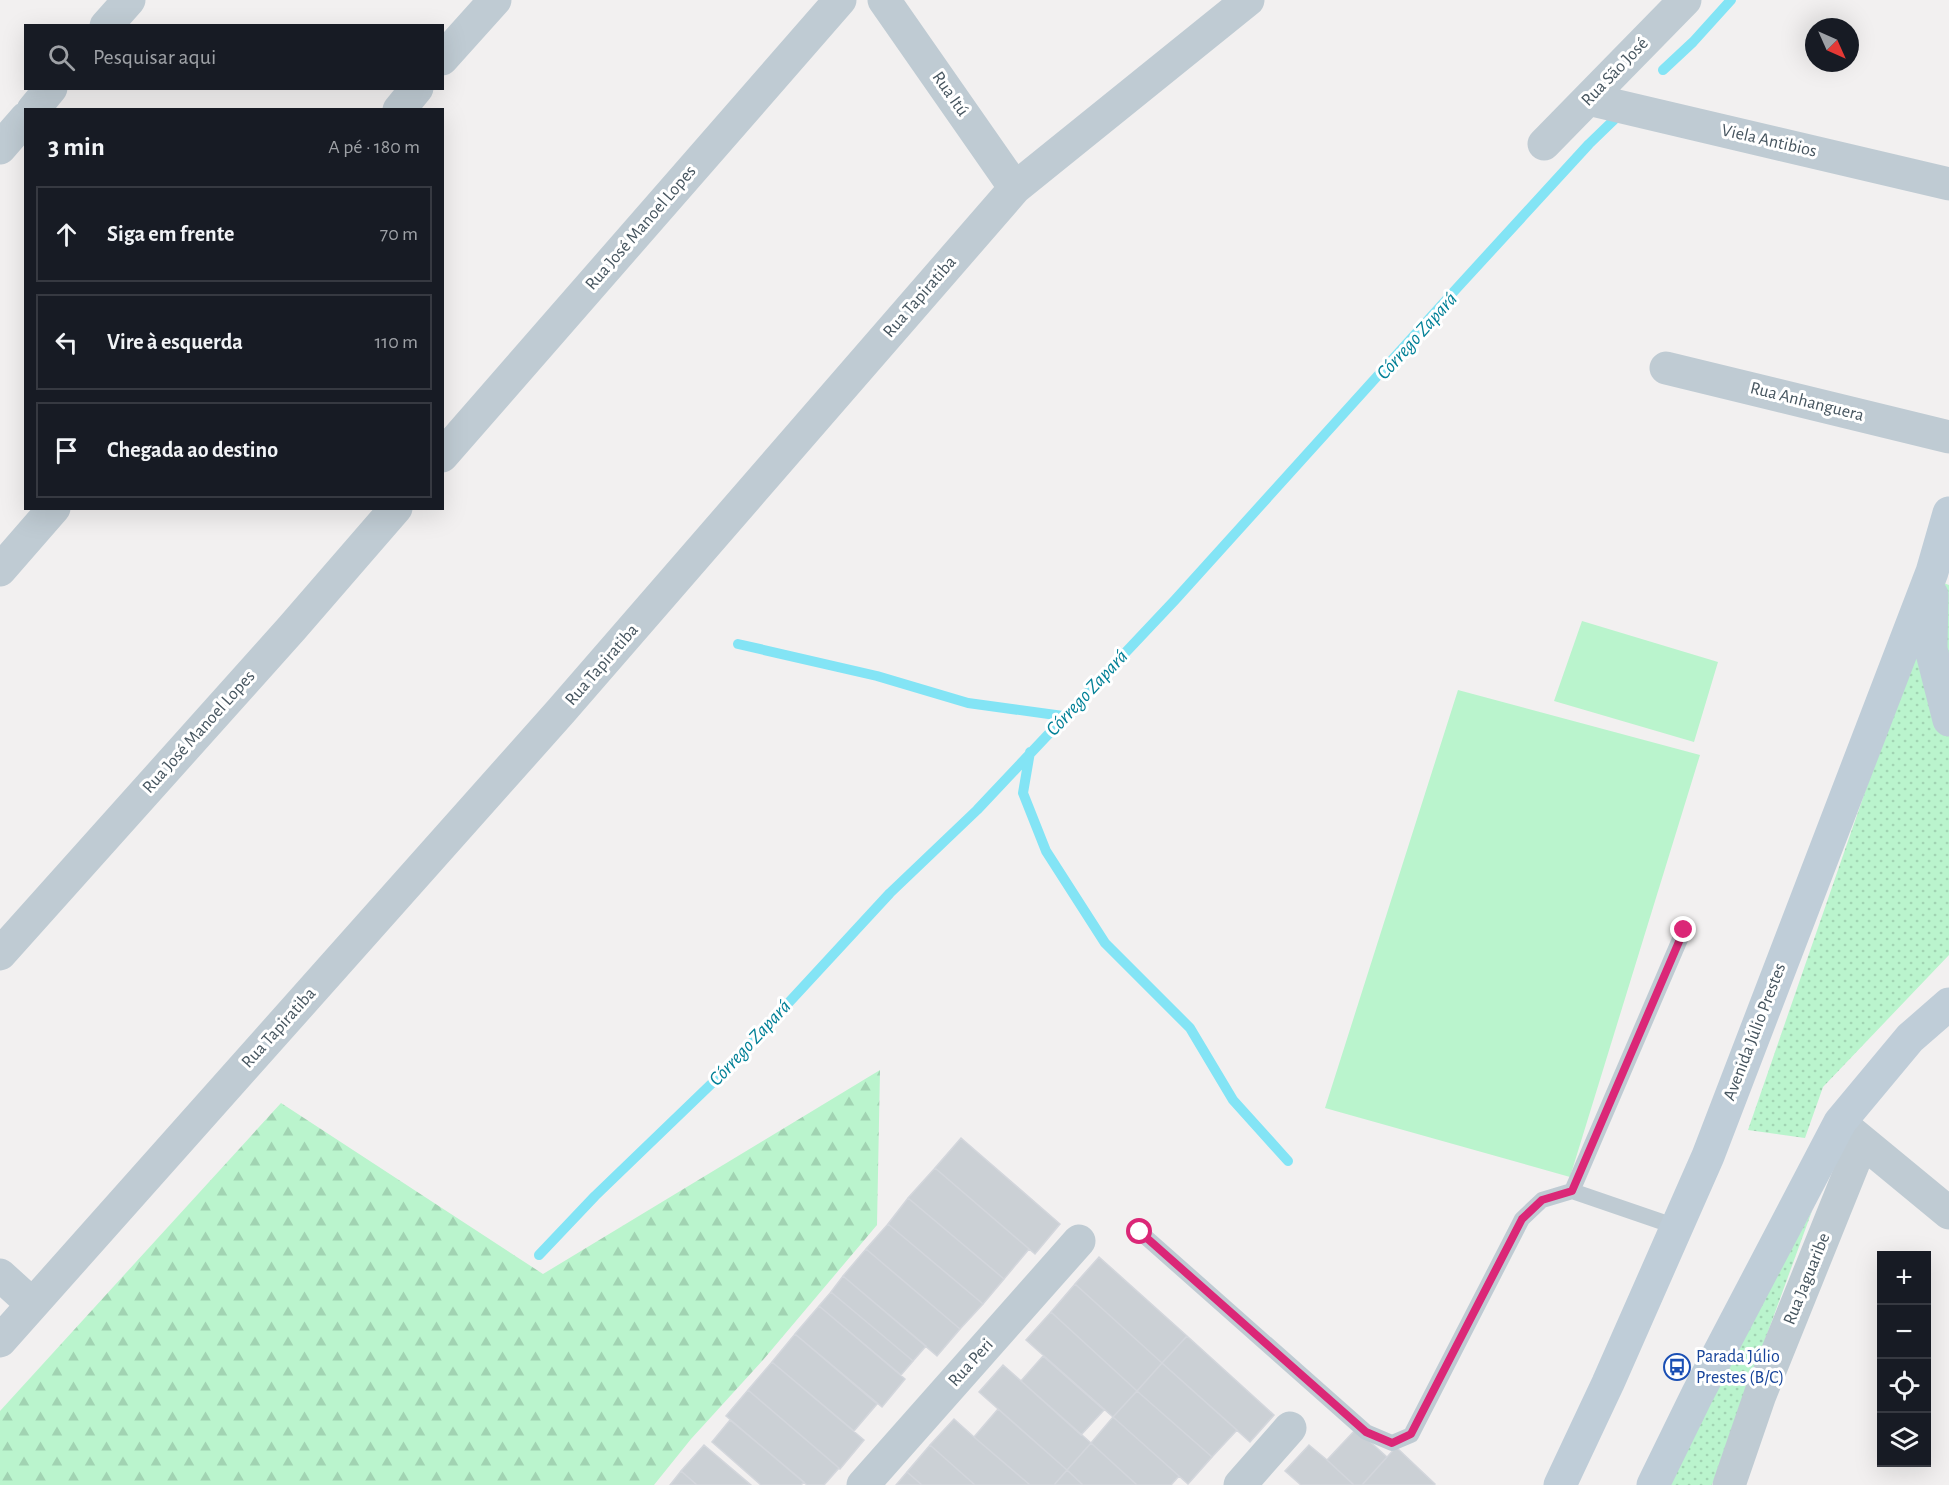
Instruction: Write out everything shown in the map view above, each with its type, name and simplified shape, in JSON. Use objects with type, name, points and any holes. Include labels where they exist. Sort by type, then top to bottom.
[{"type":"main road","points":[[1949,513],[1932,572],[1931,650],[1949,720]]},
{"type":"main road","name":"Avenida Júlio Prestes","points":[[1560,1485],[1608,1383],[1712,1144],[1932,572]]},
{"type":"main road","points":[[1653,1485],[1707,1375],[1852,1132],[1910,1038],[1949,1004]]},
{"type":"street","points":[[108,24],[129,0]]},
{"type":"street","points":[[444,57],[495,0]]},
{"type":"street","name":"Rua José Manoel Lopes","points":[[444,454],[840,0]]},
{"type":"street","name":"Rua Itú","points":[[884,0],[1015,188]]},
{"type":"street","name":"Rua São José","points":[[1544,144],[1685,0]]},
{"type":"street","name":"Rua Tapiratiba","points":[[0,1341],[561,711],[1015,188],[1232,5]]},
{"type":"street","points":[[35,108],[49,90]]},
{"type":"street","points":[[401,108],[415,90]]},
{"type":"street","name":"Viela Antibios","points":[[1588,99],[1949,184]]},
{"type":"street","points":[[0,147],[24,120]]},
{"type":"street","name":"Rua Anhanguera","points":[[1666,368],[1949,437]]},
{"type":"street","points":[[0,570],[52,510]]},
{"type":"street","name":"Rua José Manoel Lopes","points":[[0,954],[292,628],[394,510]]},
{"type":"street","points":[[1852,1132],[1949,1213]]},
{"type":"street","name":"Rua Jaguaribe","points":[[1729,1485],[1852,1132]]},
{"type":"street","name":"Rua Peri","points":[[863,1485],[1079,1241]]},
{"type":"street","points":[[0,1275],[33,1304]]},
{"type":"street","points":[[1240,1485],[1290,1428]]},
{"type":"lane","points":[[1572,1191],[1684,930]]},
{"type":"lane","points":[[1140,1232],[1366,1432],[1392,1443],[1411,1434],[1522,1219],[1542,1200],[1572,1191],[1677,1227]]},
{"type":"green space","points":[[1938,581],[1949,585],[1949,955],[1823,1087],[1805,1138],[1748,1130]]},
{"type":"green space","points":[[1582,621],[1718,662],[1694,742],[1554,701]]},
{"type":"green space","points":[[1458,690],[1700,755],[1570,1177],[1325,1108]]},
{"type":"green space","points":[[880,1070],[877,1225],[763,1360],[691,1439],[654,1485],[0,1485],[0,1411],[281,1103],[543,1274]]},
{"type":"green space","points":[[1812,1211],[1712,1485],[1655,1485]]},
{"type":"building","points":[[961,1138],[1060,1224],[1035,1254],[935,1168]]},
{"type":"building","points":[[935,1168],[1029,1249],[1004,1279],[908,1198]]},
{"type":"building","points":[[908,1198],[1004,1279],[983,1304],[888,1224]]},
{"type":"building","points":[[888,1224],[983,1304],[960,1329],[866,1249]]},
{"type":"building","points":[[866,1249],[960,1329],[937,1356],[843,1276]]},
{"type":"building","points":[[1099,1257],[1187,1336],[1162,1363],[1075,1284]]},
{"type":"building","points":[[843,1276],[926,1346],[913,1361],[831,1292]]},
{"type":"building","points":[[1075,1284],[1162,1363],[1137,1391],[1051,1312]]},
{"type":"building","points":[[831,1292],[913,1361],[901,1375],[819,1306]]},
{"type":"building","points":[[819,1306],[905,1379],[882,1407],[795,1334]]},
{"type":"building","points":[[1051,1312],[1137,1391],[1113,1417],[1026,1340]]},
{"type":"building","points":[[795,1334],[877,1404],[854,1431],[772,1362]]},
{"type":"building","points":[[1187,1336],[1274,1415],[1250,1442],[1162,1363]]},
{"type":"building","points":[[1043,1356],[1104,1410],[1081,1435],[1021,1381]]},
{"type":"building","points":[[772,1362],[864,1440],[840,1469],[748,1390]]},
{"type":"building","points":[[1162,1363],[1237,1430],[1212,1457],[1137,1391]]},
{"type":"building","points":[[1003,1365],[1091,1443],[1067,1470],[979,1392]]},
{"type":"building","points":[[748,1390],[839,1468],[824,1485],[807,1485],[726,1416]]},
{"type":"building","points":[[1137,1391],[1212,1457],[1188,1484],[1113,1417]]},
{"type":"building","points":[[998,1409],[1067,1470],[1054,1485],[1030,1485],[974,1437]]},
{"type":"building","points":[[1113,1417],[1179,1476],[1171,1485],[1137,1485],[1091,1443]]},
{"type":"building","points":[[954,1419],[1030,1485],[975,1485],[930,1445]]},
{"type":"building","points":[[730,1420],[804,1482],[801,1485],[761,1485],[712,1442]]},
{"type":"building","points":[[1356,1429],[1387,1457],[1362,1485],[1354,1485],[1327,1460]]},
{"type":"building","points":[[1091,1443],[1137,1485],[1083,1485],[1067,1470]]},
{"type":"building","points":[[704,1445],[751,1485],[697,1485],[681,1471]]},
{"type":"building","points":[[930,1445],[975,1485],[922,1485],[907,1472]]},
{"type":"building","points":[[1309,1445],[1354,1485],[1301,1485],[1285,1471]]},
{"type":"building","points":[[1396,1447],[1435,1484],[1362,1485]]},
{"type":"building","points":[[1067,1470],[1083,1485],[1054,1485]]},
{"type":"building","points":[[681,1471],[697,1485],[670,1485]]},
{"type":"building","points":[[907,1472],[922,1485],[896,1485]]},
{"type":"waterway","name":"Córrego Zapará","points":[[1663,70],[1693,42],[1731,0]]},
{"type":"waterway","name":"Córrego Zapará","points":[[539,1255],[595,1196],[732,1064],[890,893],[977,810],[1175,600],[1457,288],[1589,144],[1619,115]]},
{"type":"waterway","points":[[738,644],[877,676],[968,703],[1063,716]]},
{"type":"waterway","points":[[1030,752],[1023,793],[1046,851],[1105,943],[1190,1028],[1233,1100],[1288,1161]]},
{"type":"place","name":"Parada Júlio Prestes (B/C)","points":[[1677,1367]]},
{"type":"route","points":[[1140,1232],[1366,1432],[1392,1443],[1411,1434],[1522,1219],[1542,1200],[1572,1191],[1684,930]]}]
